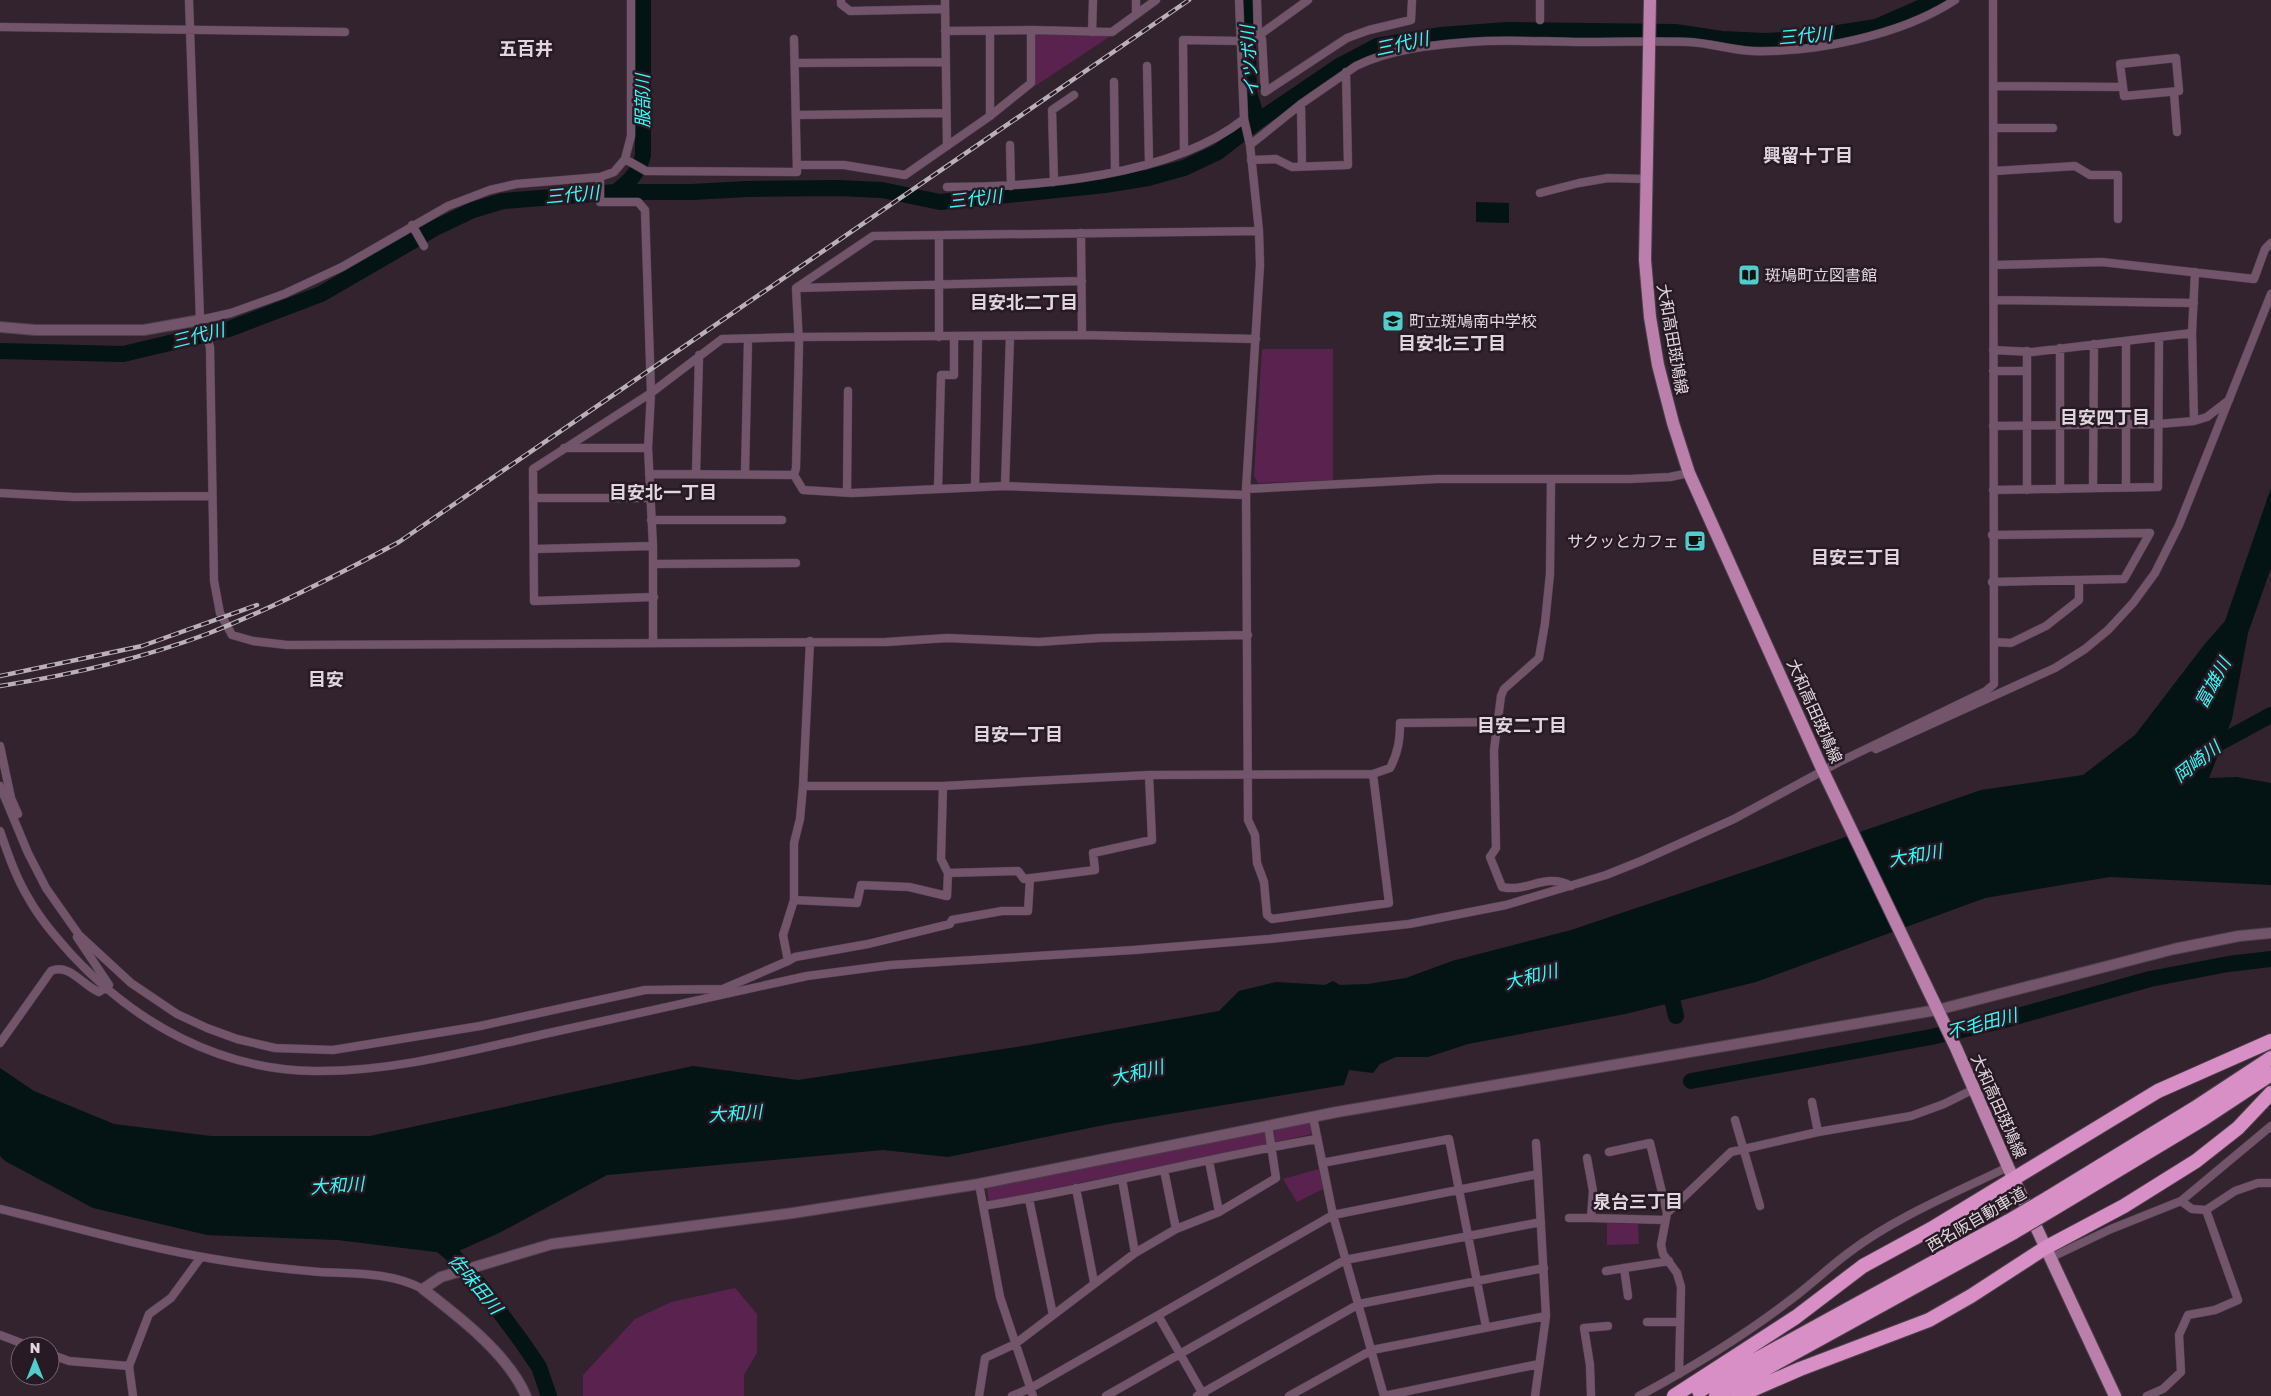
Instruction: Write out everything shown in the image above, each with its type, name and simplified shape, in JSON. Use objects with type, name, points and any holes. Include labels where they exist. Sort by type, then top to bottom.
[{"type":"highway","points":[[1674,1396],[1796,1317],[1863,1266],[1931,1228],[2010,1173],[2158,1091],[2271,1040]]},
{"type":"highway","name":"西名阪自動車道","points":[[2051,1204],[2271,1058]]},
{"type":"highway","name":"西名阪自動車道","points":[[1716,1396],[2051,1204],[2195,1124],[2271,1074]]},
{"type":"highway","points":[[1738,1396],[1800,1369],[1929,1320],[2048,1253],[2196,1161],[2238,1128],[2271,1093]]},
{"type":"highway","name":"西名阪自動車道","points":[[1689,1396],[2011,1227]]},
{"type":"main road","name":"大和高田斑鳩線","points":[[1650,0],[1645,179],[1645,260],[1650,317],[1672,423],[1689,473],[1823,771],[1956,1048],[2010,1173],[2115,1396]]},
{"type":"street","points":[[189,0],[200,323],[210,347],[212,496],[216,598],[232,635],[287,645],[886,642],[947,638],[1038,642],[1099,638],[1248,635]]},
{"type":"street","points":[[0,328],[35,330],[144,330],[200,323],[284,294],[342,267],[448,206],[490,190],[516,184],[600,178],[614,172],[627,160],[631,136],[631,0]]},
{"type":"street","points":[[841,0],[841,4],[850,11],[944,9]]},
{"type":"street","points":[[894,0],[894,10]]},
{"type":"street","points":[[944,0],[946,146]]},
{"type":"street","points":[[1092,32],[1093,0]]},
{"type":"street","points":[[1136,0],[1136,14]]},
{"type":"street","points":[[945,31],[1031,30],[1112,32],[1156,0]]},
{"type":"street","points":[[1239,0],[1244,119],[1250,146],[1259,231],[1260,265],[1249,417],[1246,492],[1248,820],[1255,835],[1257,863],[1264,882],[1267,915],[1272,919],[1389,903],[1373,774]]},
{"type":"street","points":[[1257,0],[1258,36],[1262,39],[1265,92],[1347,38],[1404,25],[1411,20],[1412,0]]},
{"type":"street","points":[[1184,152],[1183,40],[1258,36],[1308,0]]},
{"type":"street","points":[[1540,0],[1540,20]]},
{"type":"street","points":[[1250,146],[1301,104],[1346,72],[1366,61],[1409,50],[1492,40],[1692,42],[1753,51],[1833,44],[1883,32],[1923,17],[1955,0]]},
{"type":"street","points":[[0,831],[18,878],[41,919],[86,970],[140,1015],[203,1049],[254,1065],[315,1071],[350,1070],[425,1059],[724,992],[807,976],[890,965],[1134,950],[1408,924],[1506,905],[1571,886],[1641,861],[1734,819],[1839,762],[1986,691],[1994,684],[1992,582],[1995,128],[1993,0]]},
{"type":"street","points":[[0,27],[189,28],[345,32]]},
{"type":"street","points":[[797,165],[844,165],[906,175],[990,116],[1031,83],[1031,30]]},
{"type":"street","points":[[990,31],[990,116]]},
{"type":"street","points":[[627,160],[646,171],[797,172],[794,39]]},
{"type":"street","points":[[2176,58],[2179,91],[2174,93],[2124,96],[2123,87],[2120,64],[2176,58]]},
{"type":"street","points":[[795,63],[945,62]]},
{"type":"street","points":[[1147,66],[1149,163]]},
{"type":"street","points":[[1251,160],[1276,159],[1292,167],[1348,165],[1346,72]]},
{"type":"street","points":[[1114,82],[1115,171]]},
{"type":"street","points":[[1993,86],[2123,87]]},
{"type":"street","points":[[2174,93],[2178,132]]},
{"type":"street","points":[[1054,182],[1052,110],[1074,95]]},
{"type":"street","points":[[1301,104],[1302,166]]},
{"type":"street","points":[[796,115],[946,113]]},
{"type":"street","points":[[947,187],[1011,186],[1054,182],[1115,171],[1149,163],[1214,140],[1244,119]]},
{"type":"street","points":[[1995,128],[2053,128]]},
{"type":"street","points":[[1010,145],[1011,186]]},
{"type":"street","points":[[1994,172],[2075,166],[2090,175],[2118,175],[2118,219]]},
{"type":"street","points":[[600,178],[600,202],[638,202],[645,210],[651,393],[648,448],[653,546],[653,643]]},
{"type":"street","points":[[1540,193],[1578,183],[1608,178],[1645,179]]},
{"type":"street","points":[[413,226],[424,245]]},
{"type":"street","points":[[797,288],[873,236],[1259,231]]},
{"type":"street","points":[[1081,233],[1082,335]]},
{"type":"street","points":[[939,236],[939,337]]},
{"type":"street","points":[[1994,265],[2102,262],[2254,279],[2265,249],[2271,243]]},
{"type":"street","points":[[2194,421],[2192,333],[2195,272]]},
{"type":"street","points":[[797,288],[1082,282]]},
{"type":"street","points":[[797,288],[797,337],[799,344],[796,468],[794,475],[802,490],[847,492],[1005,486],[1246,492],[1437,478],[1628,479],[1670,477],[1689,473]]},
{"type":"street","points":[[1839,762],[1888,744],[2055,668],[2085,650],[2108,630],[2133,603],[2155,573],[2179,525],[2271,294]]},
{"type":"street","points":[[1994,300],[2194,303]]},
{"type":"street","points":[[1993,350],[2027,351],[2192,333]]},
{"type":"street","points":[[654,597],[534,601],[533,469],[651,393],[722,339],[1082,335],[1256,339]]},
{"type":"street","points":[[938,489],[941,375],[954,375],[954,336]]},
{"type":"street","points":[[975,487],[978,336]]},
{"type":"street","points":[[1005,486],[1010,336]]},
{"type":"street","points":[[1993,490],[2158,487],[2159,337]]},
{"type":"street","points":[[745,474],[748,340]]},
{"type":"street","points":[[2126,341],[2126,488]]},
{"type":"street","points":[[2093,488],[2094,344]]},
{"type":"street","points":[[2060,348],[2060,489]]},
{"type":"street","points":[[2027,351],[2027,490]]},
{"type":"street","points":[[696,474],[699,356]]},
{"type":"street","points":[[1993,371],[2027,371]]},
{"type":"street","points":[[847,492],[848,391]]},
{"type":"street","points":[[1993,426],[2159,424],[2194,421],[2207,417],[2230,399]]},
{"type":"street","points":[[564,448],[648,448]]},
{"type":"street","points":[[649,474],[794,475]]},
{"type":"street","points":[[1550,479],[1550,574],[1545,623],[1539,658],[1504,689],[1500,696],[1496,722],[1494,781],[1496,848],[1490,857],[1502,887],[1511,889],[1549,880],[1564,882],[1571,886]]},
{"type":"street","points":[[0,493],[74,497],[212,496]]},
{"type":"street","points":[[532,498],[650,498]]},
{"type":"street","points":[[651,520],[782,520]]},
{"type":"street","points":[[1992,535],[2150,533],[2124,579],[1992,582]]},
{"type":"street","points":[[534,549],[653,546]]},
{"type":"street","points":[[653,564],[796,563]]},
{"type":"street","points":[[1994,642],[2011,643],[2046,626],[2079,600],[2079,580]]},
{"type":"street","points":[[788,961],[783,935],[794,900],[794,843],[800,820],[803,786],[810,641]]},
{"type":"street","points":[[803,786],[942,786],[1149,775],[1373,774],[1390,768],[1395,758],[1400,737],[1400,723],[1496,722]]},
{"type":"street","points":[[0,746],[11,798],[18,816],[15,821]]},
{"type":"street","points":[[948,873],[1018,871],[1024,879],[1095,870],[1093,853],[1152,840],[1149,775]]},
{"type":"street","points":[[0,786],[28,853],[46,888],[79,935],[131,982],[177,1014],[237,1039],[275,1048],[333,1050],[480,1026],[645,990],[724,992],[795,957],[925,931],[950,924],[952,920],[1002,911],[1028,911],[1030,878]]},
{"type":"street","points":[[794,900],[857,903],[862,885],[909,887],[947,896],[948,873],[941,859],[942,786]]},
{"type":"street","points":[[423,1289],[441,1277],[537,1248],[568,1241],[793,1212],[979,1184],[1268,1125],[1937,1011],[2174,949],[2239,936],[2271,933]]},
{"type":"street","points":[[0,1043],[51,971],[62,969],[69,971],[98,992],[109,985],[77,937],[79,935]]},
{"type":"street","points":[[1569,1218],[1666,1216],[1731,1152],[1818,1132],[1911,1116],[1944,1104],[1974,1089]]},
{"type":"street","points":[[1812,1102],[1818,1132]]},
{"type":"street","points":[[1313,1117],[1333,1215],[1384,1396],[1539,1364]]},
{"type":"street","points":[[1735,1120],[1760,1206]]},
{"type":"street","points":[[979,1396],[985,1358],[1014,1344],[1135,1253],[1176,1229],[1219,1212],[1276,1178],[1268,1125]]},
{"type":"street","points":[[2048,1253],[2181,1201],[2271,1126]]},
{"type":"street","points":[[984,1206],[1029,1199],[1317,1139]]},
{"type":"street","points":[[1322,1163],[1449,1140],[1486,1327]]},
{"type":"street","points":[[1535,1396],[1546,1316],[1536,1143]]},
{"type":"street","points":[[1609,1152],[1650,1143],[1666,1216],[1662,1245],[1663,1254],[1677,1273],[1681,1287],[1679,1374]]},
{"type":"street","points":[[1587,1158],[1593,1191],[1591,1218]]},
{"type":"street","points":[[1209,1161],[1219,1212]]},
{"type":"street","points":[[1164,1170],[1176,1229]]},
{"type":"street","points":[[1639,1396],[1679,1374],[1787,1303],[1850,1251],[1878,1233],[2010,1173]]},
{"type":"street","points":[[1012,1396],[1032,1392],[1333,1215],[1538,1174]]},
{"type":"street","points":[[1122,1179],[1135,1253]]},
{"type":"street","points":[[2181,1201],[2192,1209],[2206,1210],[2235,1191],[2258,1183],[2271,1183]]},
{"type":"street","points":[[979,1184],[1000,1297],[1014,1344],[1032,1392]]},
{"type":"street","points":[[1076,1188],[1094,1282]]},
{"type":"street","points":[[1029,1199],[1053,1315]]},
{"type":"street","points":[[0,1209],[201,1257],[292,1269],[383,1275],[399,1278],[423,1289],[491,1348],[514,1376],[526,1396]]},
{"type":"street","points":[[2147,1396],[2163,1389],[2180,1372],[2179,1335],[2188,1314],[2215,1310],[2238,1300],[2206,1210]]},
{"type":"street","points":[[1106,1396],[1345,1260],[1541,1222]]},
{"type":"street","points":[[133,1396],[129,1366],[149,1314],[171,1298],[201,1257]]},
{"type":"street","points":[[1606,1271],[1669,1262]]},
{"type":"street","points":[[1159,1317],[1201,1395],[1358,1304],[1544,1268]]},
{"type":"street","points":[[1624,1268],[1628,1296]]},
{"type":"street","points":[[1289,1396],[1372,1350],[1546,1316]]},
{"type":"street","points":[[1647,1322],[1680,1322]]},
{"type":"street","points":[[1591,1396],[1590,1365],[1584,1328],[1608,1326]]},
{"type":"street","points":[[60,1357],[69,1360],[129,1366]]},
{"type":"shaded area","points":[[1035,34],[1112,35],[1035,86]]},
{"type":"shaded area","points":[[1262,349],[1333,349],[1333,480],[1258,483],[1254,476]]},
{"type":"shaded area","points":[[1310,1124],[1312,1134],[1275,1142],[1274,1131],[1276,1128]]},
{"type":"shaded area","points":[[1262,1131],[1266,1133],[1267,1144],[989,1202],[987,1189],[989,1187]]},
{"type":"shaded area","points":[[1319,1169],[1323,1189],[1297,1202],[1283,1179]]},
{"type":"shaded area","points":[[1607,1223],[1638,1224],[1639,1244],[1607,1245]]},
{"type":"shaded area","points":[[735,1288],[757,1314],[757,1353],[744,1375],[744,1396],[583,1396],[583,1375],[635,1319],[671,1302]]},
{"type":"water","points":[[1476,202],[1509,203],[1509,223],[1476,222]]},
{"type":"water","points":[[2271,488],[2271,568],[2248,633],[2232,719],[2209,778],[2237,777],[2271,783],[2271,885],[2110,877],[1985,898],[1756,982],[1625,1014],[1468,1044],[1428,1057],[1396,1057],[1380,1064],[1373,1073],[1349,1070],[1344,1085],[1109,1124],[948,1157],[883,1150],[607,1175],[499,1233],[452,1254],[337,1240],[207,1235],[93,1208],[5,1161],[0,1156],[0,1068],[34,1091],[114,1124],[211,1136],[370,1136],[693,1066],[798,1080],[1029,1045],[1219,1011],[1239,991],[1276,982],[1325,985],[1333,981],[1340,985],[1368,984],[1406,978],[1452,961],[1571,930],[1981,790],[2083,775],[2135,735],[2204,645],[2225,621]]},
{"type":"waterway","name":"服部川","points":[[616,192],[633,176],[643,155],[643,0]]},
{"type":"waterway","name":"イツボ川","points":[[1247,0],[1249,93],[1258,121]]},
{"type":"waterway","name":"三代川","points":[[0,351],[123,354],[229,329],[321,294],[435,228],[473,210],[503,201],[616,192],[838,188],[882,190],[940,202],[1105,185],[1148,178],[1184,168],[1218,152],[1258,121],[1339,66],[1377,46],[1441,35],[1507,30],[1675,32],[1722,39],[1765,41],[1800,39],[1876,27],[1938,0]]},
{"type":"waterway","name":"岡崎川","points":[[2206,753],[2212,747],[2271,715]]},
{"type":"waterway","name":"不毛田川","points":[[1691,1081],[1931,1037],[1997,1022],[2150,979],[2228,964],[2271,959]]},
{"type":"waterway","name":"不毛田川","points":[[1668,982],[1676,1016]]},
{"type":"waterway","name":"佐味田川","points":[[435,1240],[452,1254],[482,1288],[522,1342],[539,1367],[549,1396]]},
{"type":"railway","points":[[0,686],[105,665],[207,634],[304,591],[399,542],[1189,0]]},
{"type":"railway","points":[[0,676],[142,646],[257,605]]},
{"type":"place","name":"斑鳩町立図書館","points":[[1749,275]]},
{"type":"place","name":"町立斑鳩南中学校","points":[[1393,321]]},
{"type":"place","name":"サクッとカフェ","points":[[1695,541]]},
{"type":"district","name":"五百井","points":[[526,49]]},
{"type":"district","name":"興留十丁目","points":[[1808,156]]},
{"type":"district","name":"目安北二丁目","points":[[1024,303]]},
{"type":"district","name":"目安北三丁目","points":[[1452,344]]},
{"type":"district","name":"目安四丁目","points":[[2105,418]]},
{"type":"district","name":"目安北一丁目","points":[[663,493]]},
{"type":"district","name":"目安三丁目","points":[[1856,558]]},
{"type":"district","name":"目安","points":[[326,680]]},
{"type":"district","name":"目安二丁目","points":[[1522,726]]},
{"type":"district","name":"目安一丁目","points":[[1018,735]]},
{"type":"district","name":"泉台三丁目","points":[[1638,1202]]},
{"type":"water label","name":"富雄川","points":[[2213,683]]},
{"type":"water label","name":"大和川","points":[[1915,856]]},
{"type":"water label","name":"大和川","points":[[1531,977]]},
{"type":"water label","name":"大和川","points":[[1137,1073]]},
{"type":"water label","name":"大和川","points":[[735,1114]]},
{"type":"water label","name":"大和川","points":[[337,1186]]}]
